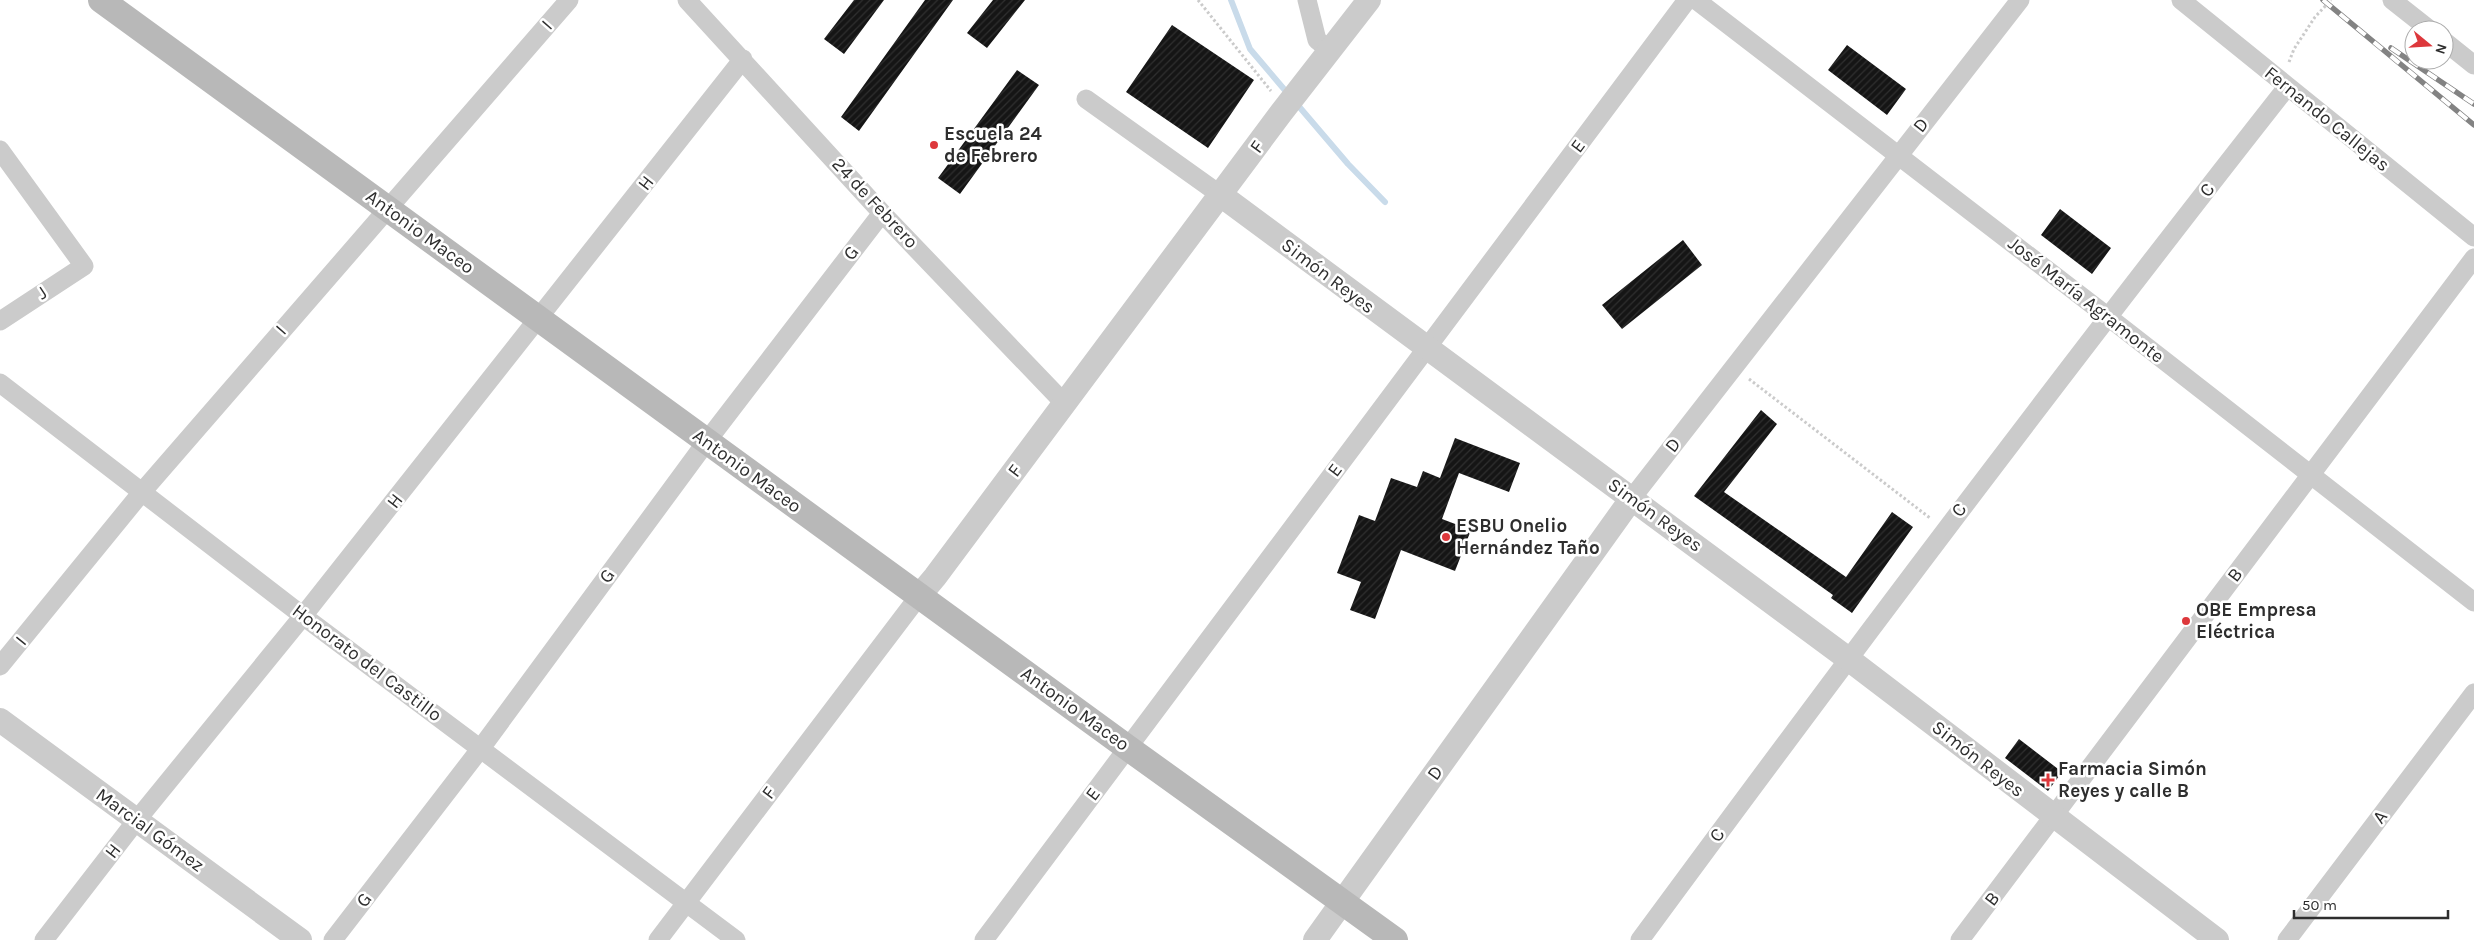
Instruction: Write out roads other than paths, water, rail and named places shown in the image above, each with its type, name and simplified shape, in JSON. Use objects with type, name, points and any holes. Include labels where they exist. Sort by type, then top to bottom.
[{"type":"main road","name":"Antonio Maceo","points":[[101,0],[918,596],[1342,902],[1382,936]]},
{"type":"street","name":"I","points":[[0,666],[142,492],[569,0]]},
{"type":"street","name":"24 de Febrero","points":[[688,0],[743,58],[882,213],[1065,404]]},
{"type":"street","points":[[1307,0],[1325,59]]},
{"type":"street","name":"F","points":[[658,940],[918,596],[935,577],[1222,196],[1282,113],[1369,0]]},
{"type":"street","name":"E","points":[[984,940],[1687,0]]},
{"type":"street","name":"José María Agramonte","points":[[1696,0],[2107,316],[2474,602]]},
{"type":"street","name":"D","points":[[1315,940],[1632,498],[2020,0]]},
{"type":"street","name":"Fernando Callejas","points":[[2181,0],[2287,88],[2474,237]]},
{"type":"street","points":[[2392,0],[2417,20]]},
{"type":"street","points":[[2454,49],[2474,65]]},
{"type":"street","name":"H","points":[[44,940],[136,821],[304,616],[743,58]]},
{"type":"street","name":"C","points":[[1640,940],[1945,529],[2107,316],[2287,88]]},
{"type":"street","name":"Simón Reyes","points":[[1086,99],[1222,196],[1426,349],[1848,658],[2217,940]]},
{"type":"street","name":"J","points":[[0,150],[84,266],[0,321]]},
{"type":"street","name":"G","points":[[333,940],[481,748],[707,441],[882,213]]},
{"type":"street","name":"B","points":[[1960,940],[2474,258]]},
{"type":"street","name":"Honorato del Castillo","points":[[0,383],[304,616],[736,940]]},
{"type":"street","name":"A","points":[[2287,940],[2474,693]]},
{"type":"street","name":"Marcial Gómez","points":[[0,720],[300,940]]},
{"type":"waterway","points":[[1231,0],[1250,49],[1289,95]]},
{"type":"waterway","points":[[1296,103],[1348,164],[1385,202]]},
{"type":"railway","points":[[2323,0],[2474,125]]},
{"type":"railway","points":[[2391,48],[2474,104]]},
{"type":"place","name":"Escuela 24 de Febrero","points":[[934,145]]},
{"type":"place","name":"ESBU Onelio Hernández Taño","points":[[1446,537]]},
{"type":"place","name":"OBE Empresa Eléctrica","points":[[2186,621]]},
{"type":"place","name":"Farmacia Simón Reyes y calle B","points":[[2048,780]]}]
